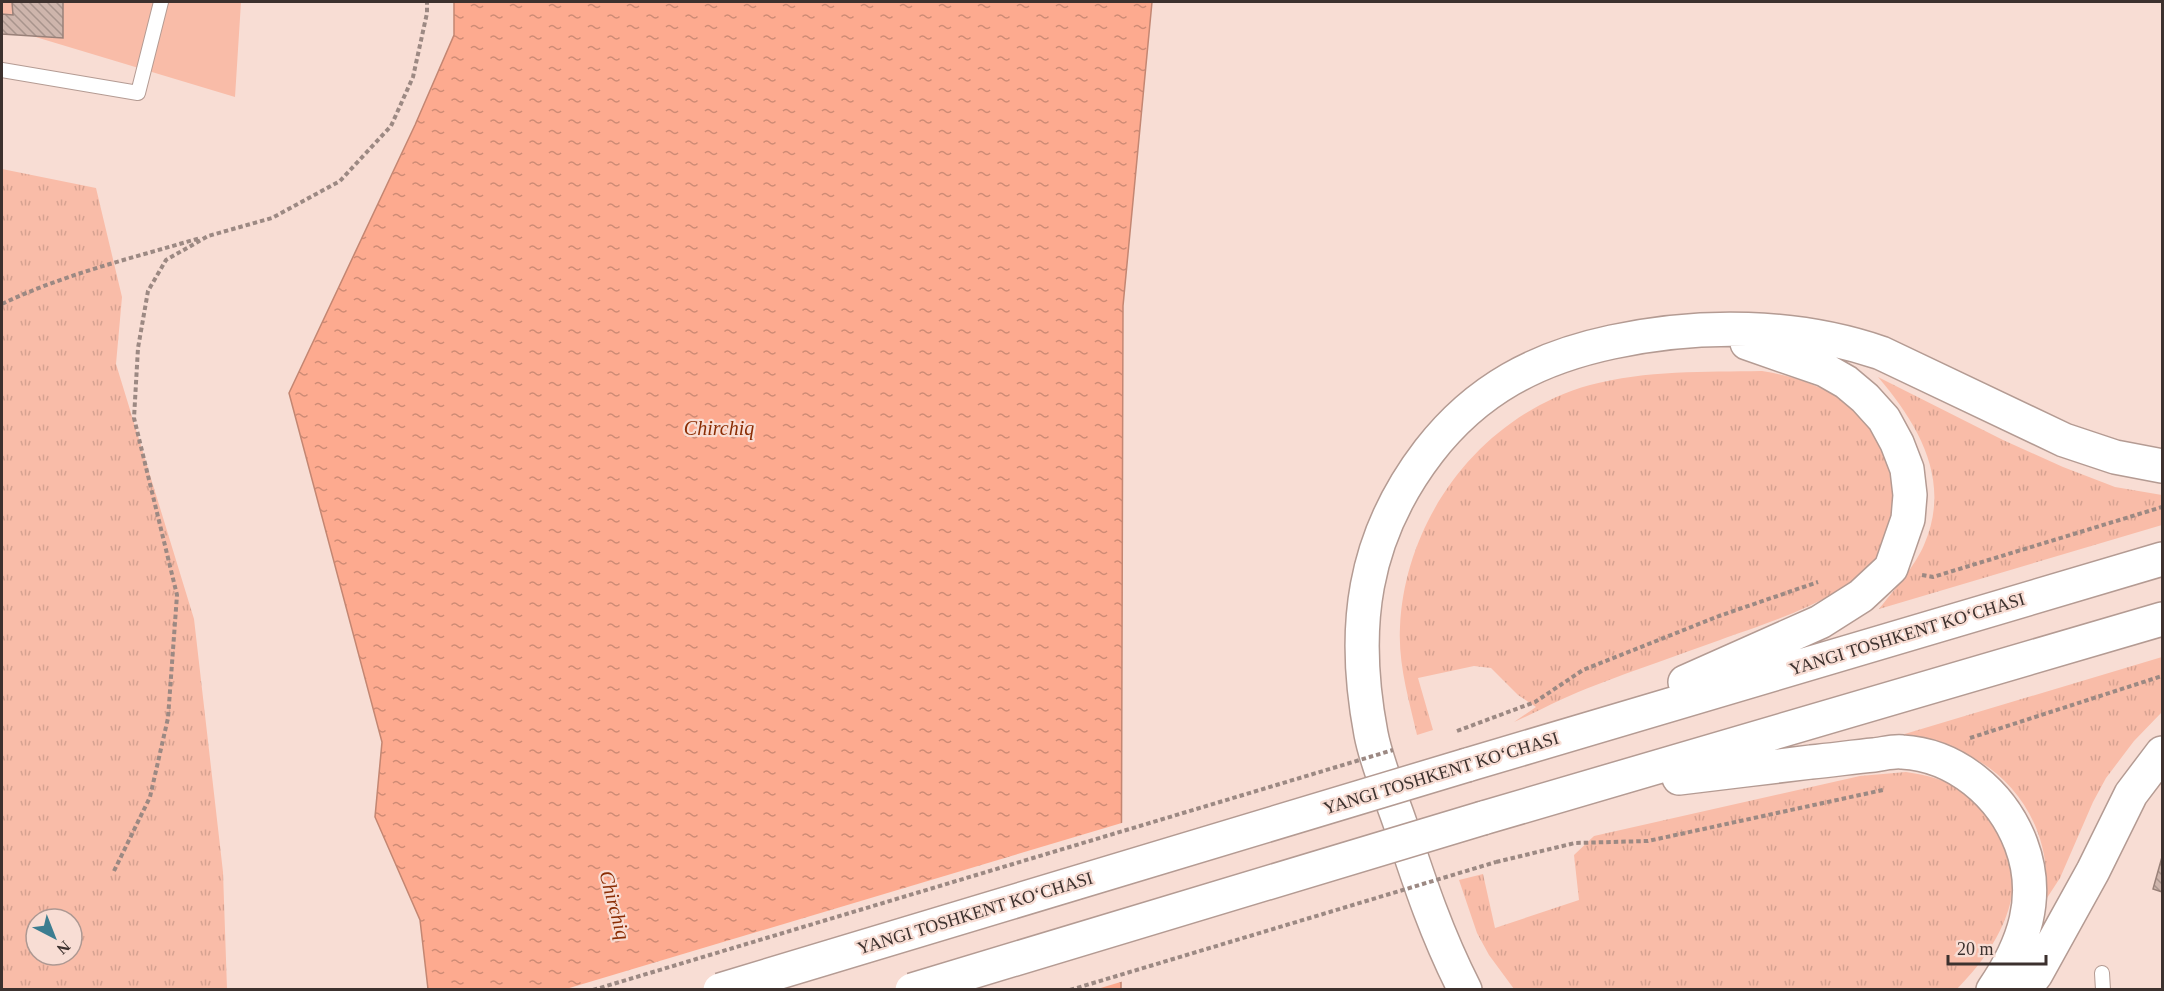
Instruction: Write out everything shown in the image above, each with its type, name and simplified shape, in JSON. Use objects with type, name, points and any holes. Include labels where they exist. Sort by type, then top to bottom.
[{"type":"highway","points":[[1564,736],[1820,622],[1841,610],[1861,596],[1891,568],[1901,542],[1908,519],[1910,495],[1908,469],[1884,419],[1865,398],[1846,382],[1826,370],[1712,331]]},
{"type":"highway","points":[[1465,990],[1430,915],[1371,737],[1364,688],[1361,641],[1364,593],[1375,549],[1392,506],[1415,469],[1442,434],[1475,403],[1509,378],[1549,359],[1588,347],[1669,332],[1760,331],[1809,335],[1856,344],[1907,364],[2012,417],[2064,440],[2115,457],[2163,466]]},
{"type":"highway","name":"YANGI TOSHKENT KO‘CHASI","points":[[720,990],[1564,736],[2163,559]]},
{"type":"highway","points":[[912,990],[1483,818],[2163,620]]},
{"type":"highway","points":[[1585,789],[1900,752],[1945,761],[1974,780],[2001,806],[2016,830],[2025,855],[2030,879],[2030,904],[2017,950],[1993,990]]},
{"type":"highway","points":[[2024,990],[2036,974],[2070,912],[2131,794],[2163,753]]},
{"type":"lane","points":[[2,70],[138,93],[161,2]]},
{"type":"lane","points":[[2102,973],[2103,990]]},
{"type":"path","points":[[2,304],[77,274],[272,218],[340,181],[391,126],[413,77],[427,13],[427,2]]},
{"type":"path","points":[[114,871],[150,797],[153,786],[168,718],[177,595],[134,418],[138,348],[148,291],[166,260],[208,236]]},
{"type":"path","points":[[1917,574],[1933,577],[2163,507]]},
{"type":"path","points":[[1457,731],[1535,702],[1583,670],[1719,616],[1825,579]]},
{"type":"path","points":[[1965,743],[1971,737],[2163,676]]},
{"type":"path","points":[[593,990],[1400,748]]},
{"type":"path","points":[[1070,990],[1496,862],[1575,843],[1648,841],[1890,788]]},
{"type":"green space","points":[[2,2],[241,2],[235,97],[19,32],[2,29]]},
{"type":"green space","points":[[2,169],[96,188],[122,297],[116,364],[194,619],[223,872],[227,989],[2,989]]},
{"type":"green space","points":[[1762,371],[1800,380],[1837,397],[1867,421],[1878,437],[1893,474],[1895,505],[1885,544],[1868,568],[1850,583],[1808,606],[1586,689],[1514,722],[1536,707],[1518,695],[1491,668],[1474,666],[1418,678],[1433,730],[1417,735],[1401,655],[1400,627],[1405,586],[1417,547],[1434,510],[1456,476],[1484,446],[1515,420],[1551,400],[1590,385],[1654,374]]},
{"type":"green space","points":[[1878,377],[2003,440],[2063,467],[2115,487],[2162,495],[2162,525],[1879,609],[1904,578],[1924,545],[1932,521],[1934,498],[1933,476],[1918,434],[1893,395]]},
{"type":"green space","points":[[2162,657],[2162,712],[2134,741],[2106,778],[2060,878],[2045,901],[2044,853],[2038,832],[2024,805],[2005,781],[1994,771],[1969,756],[1898,736]]},
{"type":"green space","points":[[1906,772],[1945,782],[1966,794],[1984,811],[2003,837],[2012,863],[2013,883],[2004,922],[1983,959],[1956,990],[1514,989],[1489,955],[1477,933],[1459,880],[1483,874],[1495,928],[1579,900],[1574,855],[1594,836],[1860,776]]},
{"type":"water","name":"Chirchiq","points":[[454,2],[1152,2],[1123,306],[1121,989],[428,989],[420,920],[375,817],[382,742],[289,393],[415,125],[454,35]]},
{"type":"pier","points":[[1125,822],[1124,981],[1094,990],[566,989]]},
{"type":"building","points":[[12,2],[63,2],[63,38],[2,34],[2,14],[13,15]]},
{"type":"building","points":[[2162,857],[2162,892],[2153,889]]}]
